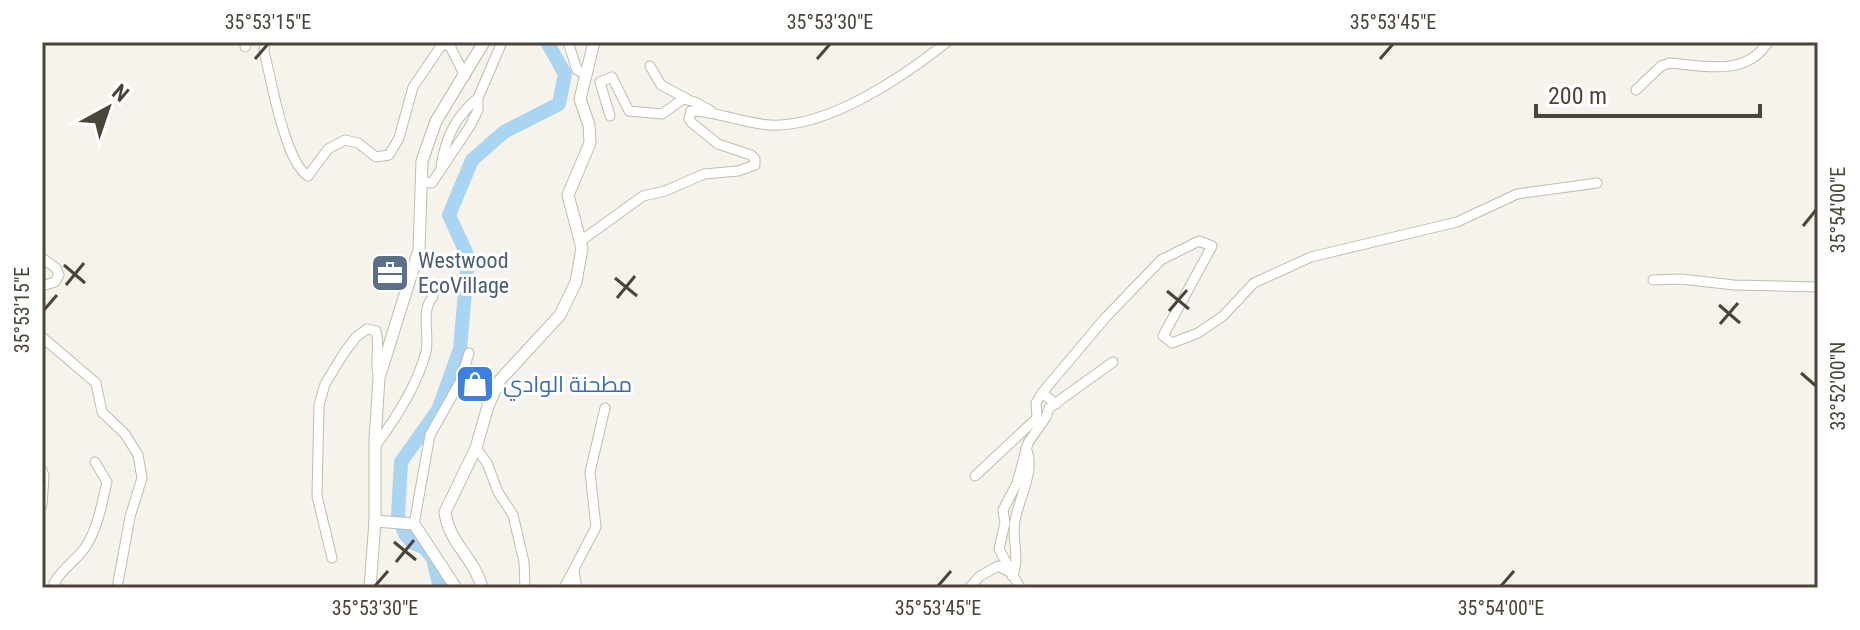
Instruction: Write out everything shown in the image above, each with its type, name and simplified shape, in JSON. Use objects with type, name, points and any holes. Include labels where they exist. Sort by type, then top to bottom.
[{"type":"street","points":[[265,42],[264,51],[282,128],[301,172],[308,176],[328,149],[345,140],[358,143],[376,157],[389,155],[399,138],[413,87],[441,46],[447,44],[451,48],[465,76]]},
{"type":"street","points":[[370,588],[379,378],[419,250],[422,161],[436,121],[484,42]]},
{"type":"street","points":[[422,182],[432,183],[470,126],[478,110],[478,98],[502,42]]},
{"type":"street","points":[[568,42],[577,70],[587,75]]},
{"type":"street","points":[[482,588],[480,579],[451,533],[445,512],[476,448],[488,406],[500,380],[554,323],[570,298],[580,264],[582,240],[568,195],[590,143],[589,125],[580,99],[594,42]]},
{"type":"street","points":[[582,240],[643,196],[665,191],[704,174],[753,168],[755,159],[751,155],[718,144],[692,123],[689,114],[694,110],[754,124],[784,125],[824,115],[863,98],[947,42]]},
{"type":"street","points":[[1636,90],[1661,66],[1670,63],[1736,67],[1758,54],[1768,42]]},
{"type":"street","points":[[650,66],[661,85],[719,117]]},
{"type":"street","points":[[610,116],[600,82],[612,77],[629,111],[662,114],[677,102],[689,100]]},
{"type":"street","points":[[975,476],[1008,443],[1031,426],[1037,418],[1036,403],[1042,393],[1106,317],[1161,260],[1199,241],[1212,246],[1163,336],[1172,343],[1198,333],[1223,316],[1254,283],[1311,257],[1457,222],[1517,194],[1597,183]]},
{"type":"street","points":[[42,258],[56,268],[59,275],[55,282],[42,286]]},
{"type":"street","points":[[1653,280],[1818,287]]},
{"type":"street","points":[[376,445],[415,381],[426,350],[426,315],[433,297]]},
{"type":"street","points":[[332,558],[317,496],[319,405],[325,384],[344,353],[356,337],[367,329],[376,331],[378,336],[375,367],[379,378]]},
{"type":"street","points":[[42,337],[96,383],[102,412],[119,426],[138,455],[142,478],[130,517],[117,588]]},
{"type":"street","points":[[456,588],[409,523],[430,435],[460,382],[469,353]]},
{"type":"street","points":[[1020,588],[999,549],[1005,523],[1003,510],[1017,483],[1026,448],[1049,408],[1113,362]]},
{"type":"street","points":[[1042,393],[1056,404]]},
{"type":"street","points":[[564,588],[596,527],[590,472],[605,408]]},
{"type":"street","points":[[476,448],[513,515],[524,562],[525,588]]},
{"type":"street","points":[[1011,574],[1017,556],[1014,522],[1031,459],[1026,448]]},
{"type":"street","points":[[58,588],[54,583],[60,573],[81,552],[98,522],[107,482],[95,462]]},
{"type":"street","points":[[42,470],[42,505]]},
{"type":"street","points":[[375,521],[409,523]]},
{"type":"street","points":[[969,588],[980,576],[998,566],[1011,574]]},
{"type":"street","points":[[574,571],[577,588]]},
{"type":"waterway","points":[[440,588],[433,559],[425,548],[413,543],[405,534],[398,515],[401,462],[438,410],[460,349],[468,257],[449,215],[472,160],[504,132],[559,104],[565,74],[547,42]]},
{"type":"place","name":"Westwood EcoVillage","points":[[390,273]]},
{"type":"place","name":"مطحنة الوادي","points":[[475,384]]}]
